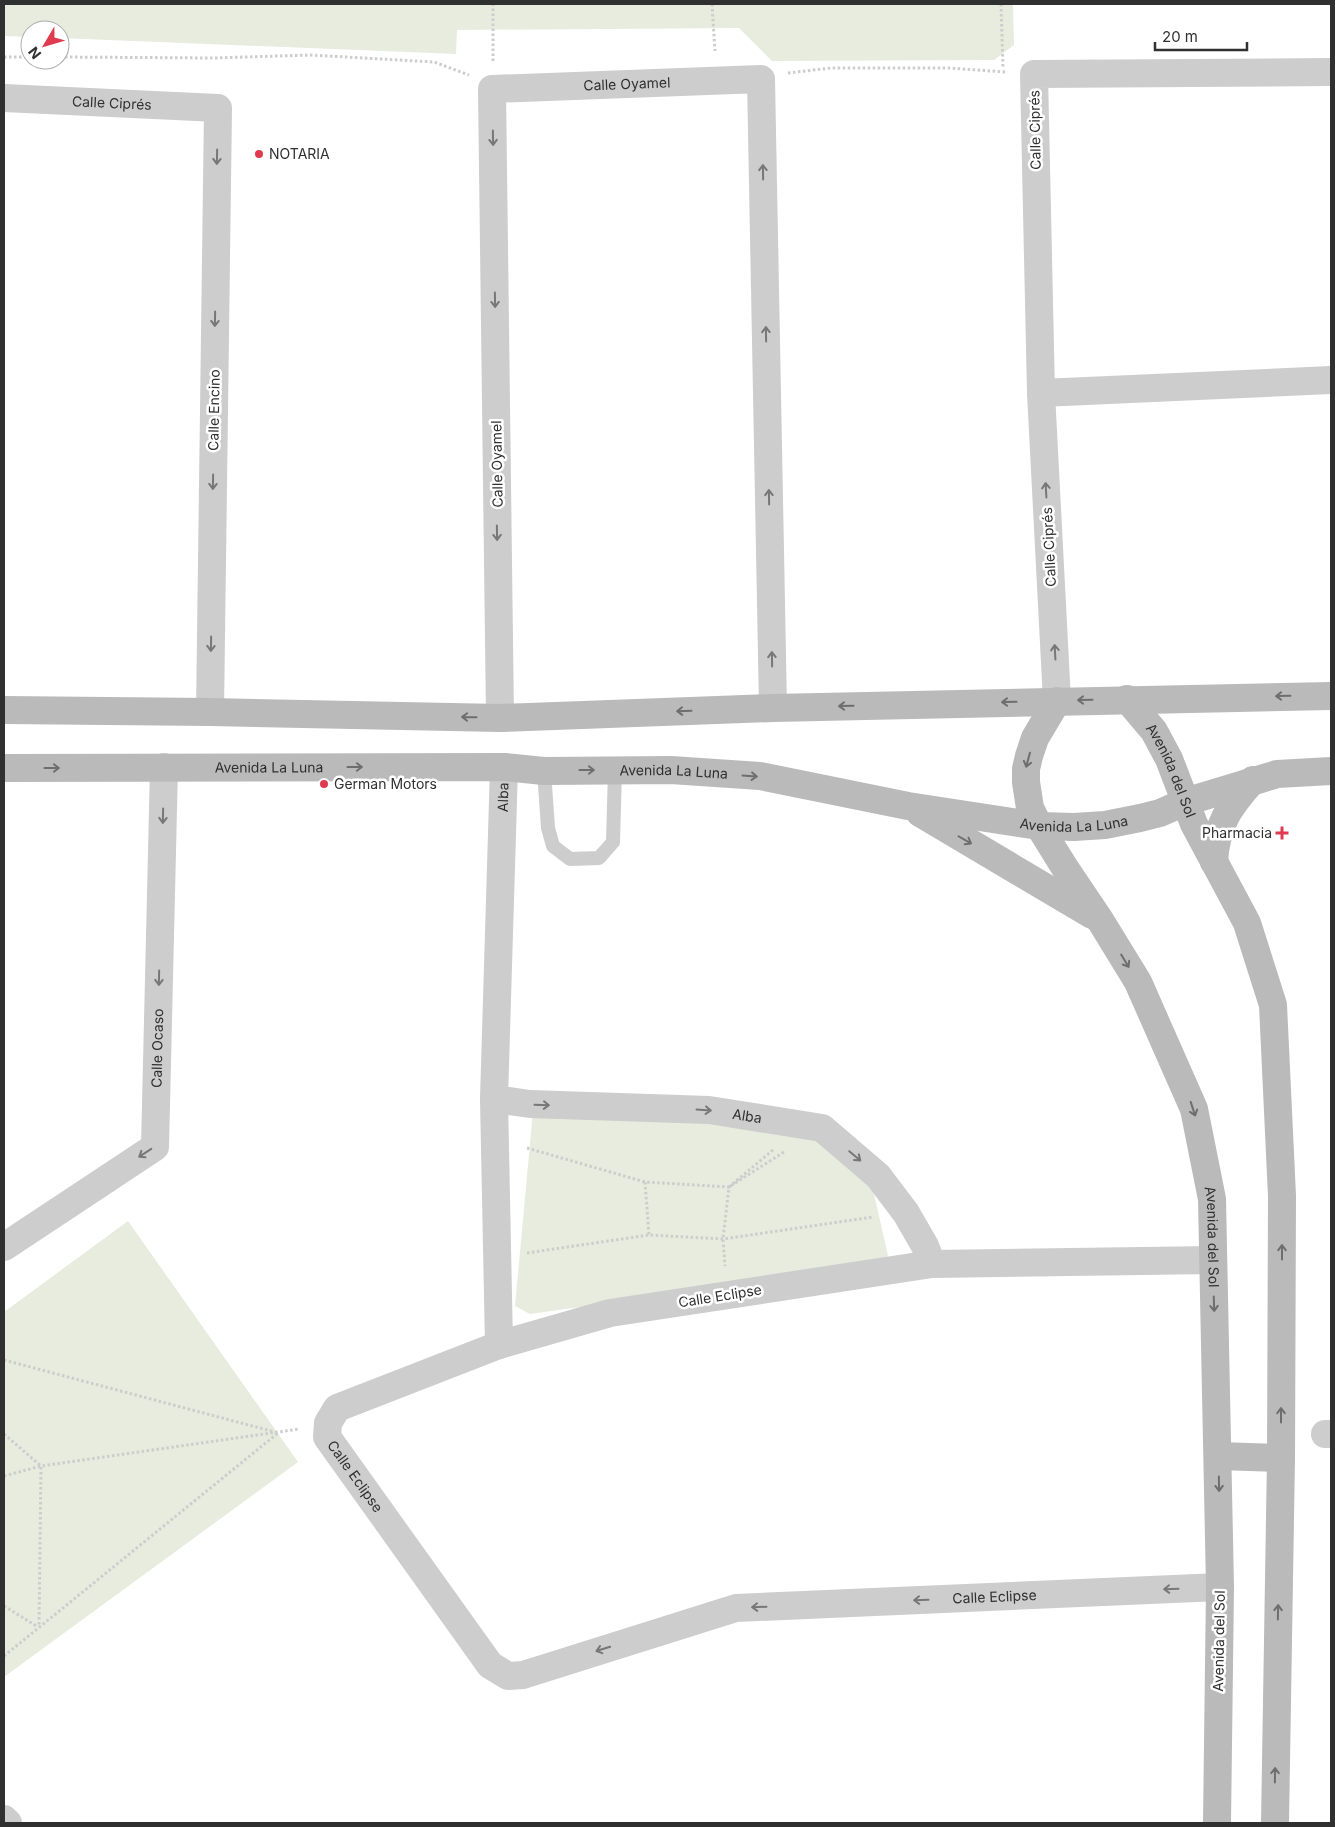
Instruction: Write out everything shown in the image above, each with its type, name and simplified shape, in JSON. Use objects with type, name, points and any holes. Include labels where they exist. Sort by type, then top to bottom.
[{"type":"main road","points":[[4,710],[500,718],[773,708],[1331,696]]},
{"type":"main road","name":"Avenida del Sol","points":[[1127,699],[1154,731],[1162,744],[1185,802],[1214,862],[1247,923],[1273,1005],[1282,1196],[1275,1823]]},
{"type":"main road","name":"Avenida del Sol","points":[[1057,701],[1035,738],[1026,769],[1027,794],[1030,808],[1065,868],[1138,982],[1194,1109],[1212,1199],[1220,1587],[1217,1823]]},
{"type":"main road","name":"Avenida La Luna","points":[[4,768],[504,767],[544,771],[671,770],[760,776],[908,806],[1039,826],[1090,827],[1121,823],[1160,813],[1185,802],[1277,774],[1331,771]]},
{"type":"main road","points":[[1214,862],[1217,836],[1225,816],[1235,800],[1254,780]]},
{"type":"main road","points":[[908,806],[1034,879],[1100,920]]},
{"type":"main road","points":[[1218,1456],[1280,1458]]},
{"type":"street","name":"Calle Ciprés","points":[[1057,701],[1041,393],[1034,74],[1331,72]]},
{"type":"street","name":"Calle Oyamel","points":[[500,718],[492,89],[761,79]]},
{"type":"street","points":[[761,79],[773,708]]},
{"type":"street","name":"Calle Ciprés","points":[[4,98],[218,108]]},
{"type":"street","name":"Calle Encino","points":[[210,712],[218,108]]},
{"type":"street","points":[[1041,393],[1331,380]]},
{"type":"street","name":"Calle Ocaso","points":[[4,1247],[155,1147],[164,767]]},
{"type":"street","name":"Alba","points":[[499,1345],[494,1099],[504,767]]},
{"type":"street","name":"Alba","points":[[494,1099],[530,1104],[709,1110],[812,1127]]},
{"type":"street","points":[[812,1127],[878,1176],[906,1212],[925,1246],[932,1264]]},
{"type":"street","name":"Calle Eclipse","points":[[1213,1260],[932,1264],[610,1313],[499,1345],[338,1408],[328,1423],[327,1437],[490,1665],[508,1676],[523,1675],[736,1608],[1220,1587]]},
{"type":"street","points":[[4,1819],[8,1823]]},
{"type":"lane","points":[[544,771],[548,828],[553,846],[570,859],[599,858],[613,842],[615,770]]},
{"type":"path","points":[[492,89],[493,4]]},
{"type":"path","points":[[712,4],[717,81]]},
{"type":"path","points":[[1000,4],[1004,72]]},
{"type":"path","points":[[70,57],[214,58],[310,55],[434,62],[473,76],[492,89]]},
{"type":"path","points":[[4,57],[20,57]]},
{"type":"path","points":[[761,79],[794,72],[831,68],[949,68],[1034,74]]},
{"type":"path","points":[[526,1157],[530,1104]]},
{"type":"path","points":[[527,1148],[644,1182],[729,1188],[812,1127]]},
{"type":"path","points":[[728,1294],[723,1238],[729,1188],[812,1127]]},
{"type":"path","points":[[644,1182],[649,1235]]},
{"type":"path","points":[[519,1254],[649,1235],[723,1238],[906,1212]]},
{"type":"path","points":[[4,1360],[278,1433]]},
{"type":"path","points":[[4,1476],[41,1466],[278,1433]]},
{"type":"path","points":[[4,1655],[278,1433]]},
{"type":"path","points":[[4,1655],[278,1433]]},
{"type":"path","points":[[4,1434],[41,1466],[39,1627]]},
{"type":"path","points":[[4,1606],[39,1627]]},
{"type":"shaded area","points":[[4,4],[1013,4],[1014,45],[994,60],[772,61],[739,28],[457,30],[456,54],[70,38],[70,20],[20,20],[20,37],[4,36]]},
{"type":"shaded area","points":[[533,1111],[706,1115],[818,1134],[871,1181],[890,1264],[530,1314],[515,1306]]},
{"type":"shaded area","points":[[128,1221],[298,1462],[4,1677],[4,1312]]},
{"type":"place","name":"NOTARIA","points":[[259,154]]},
{"type":"place","name":"German Motors","points":[[324,784]]},
{"type":"place","name":"Pharmacia","points":[[1282,833]]}]
